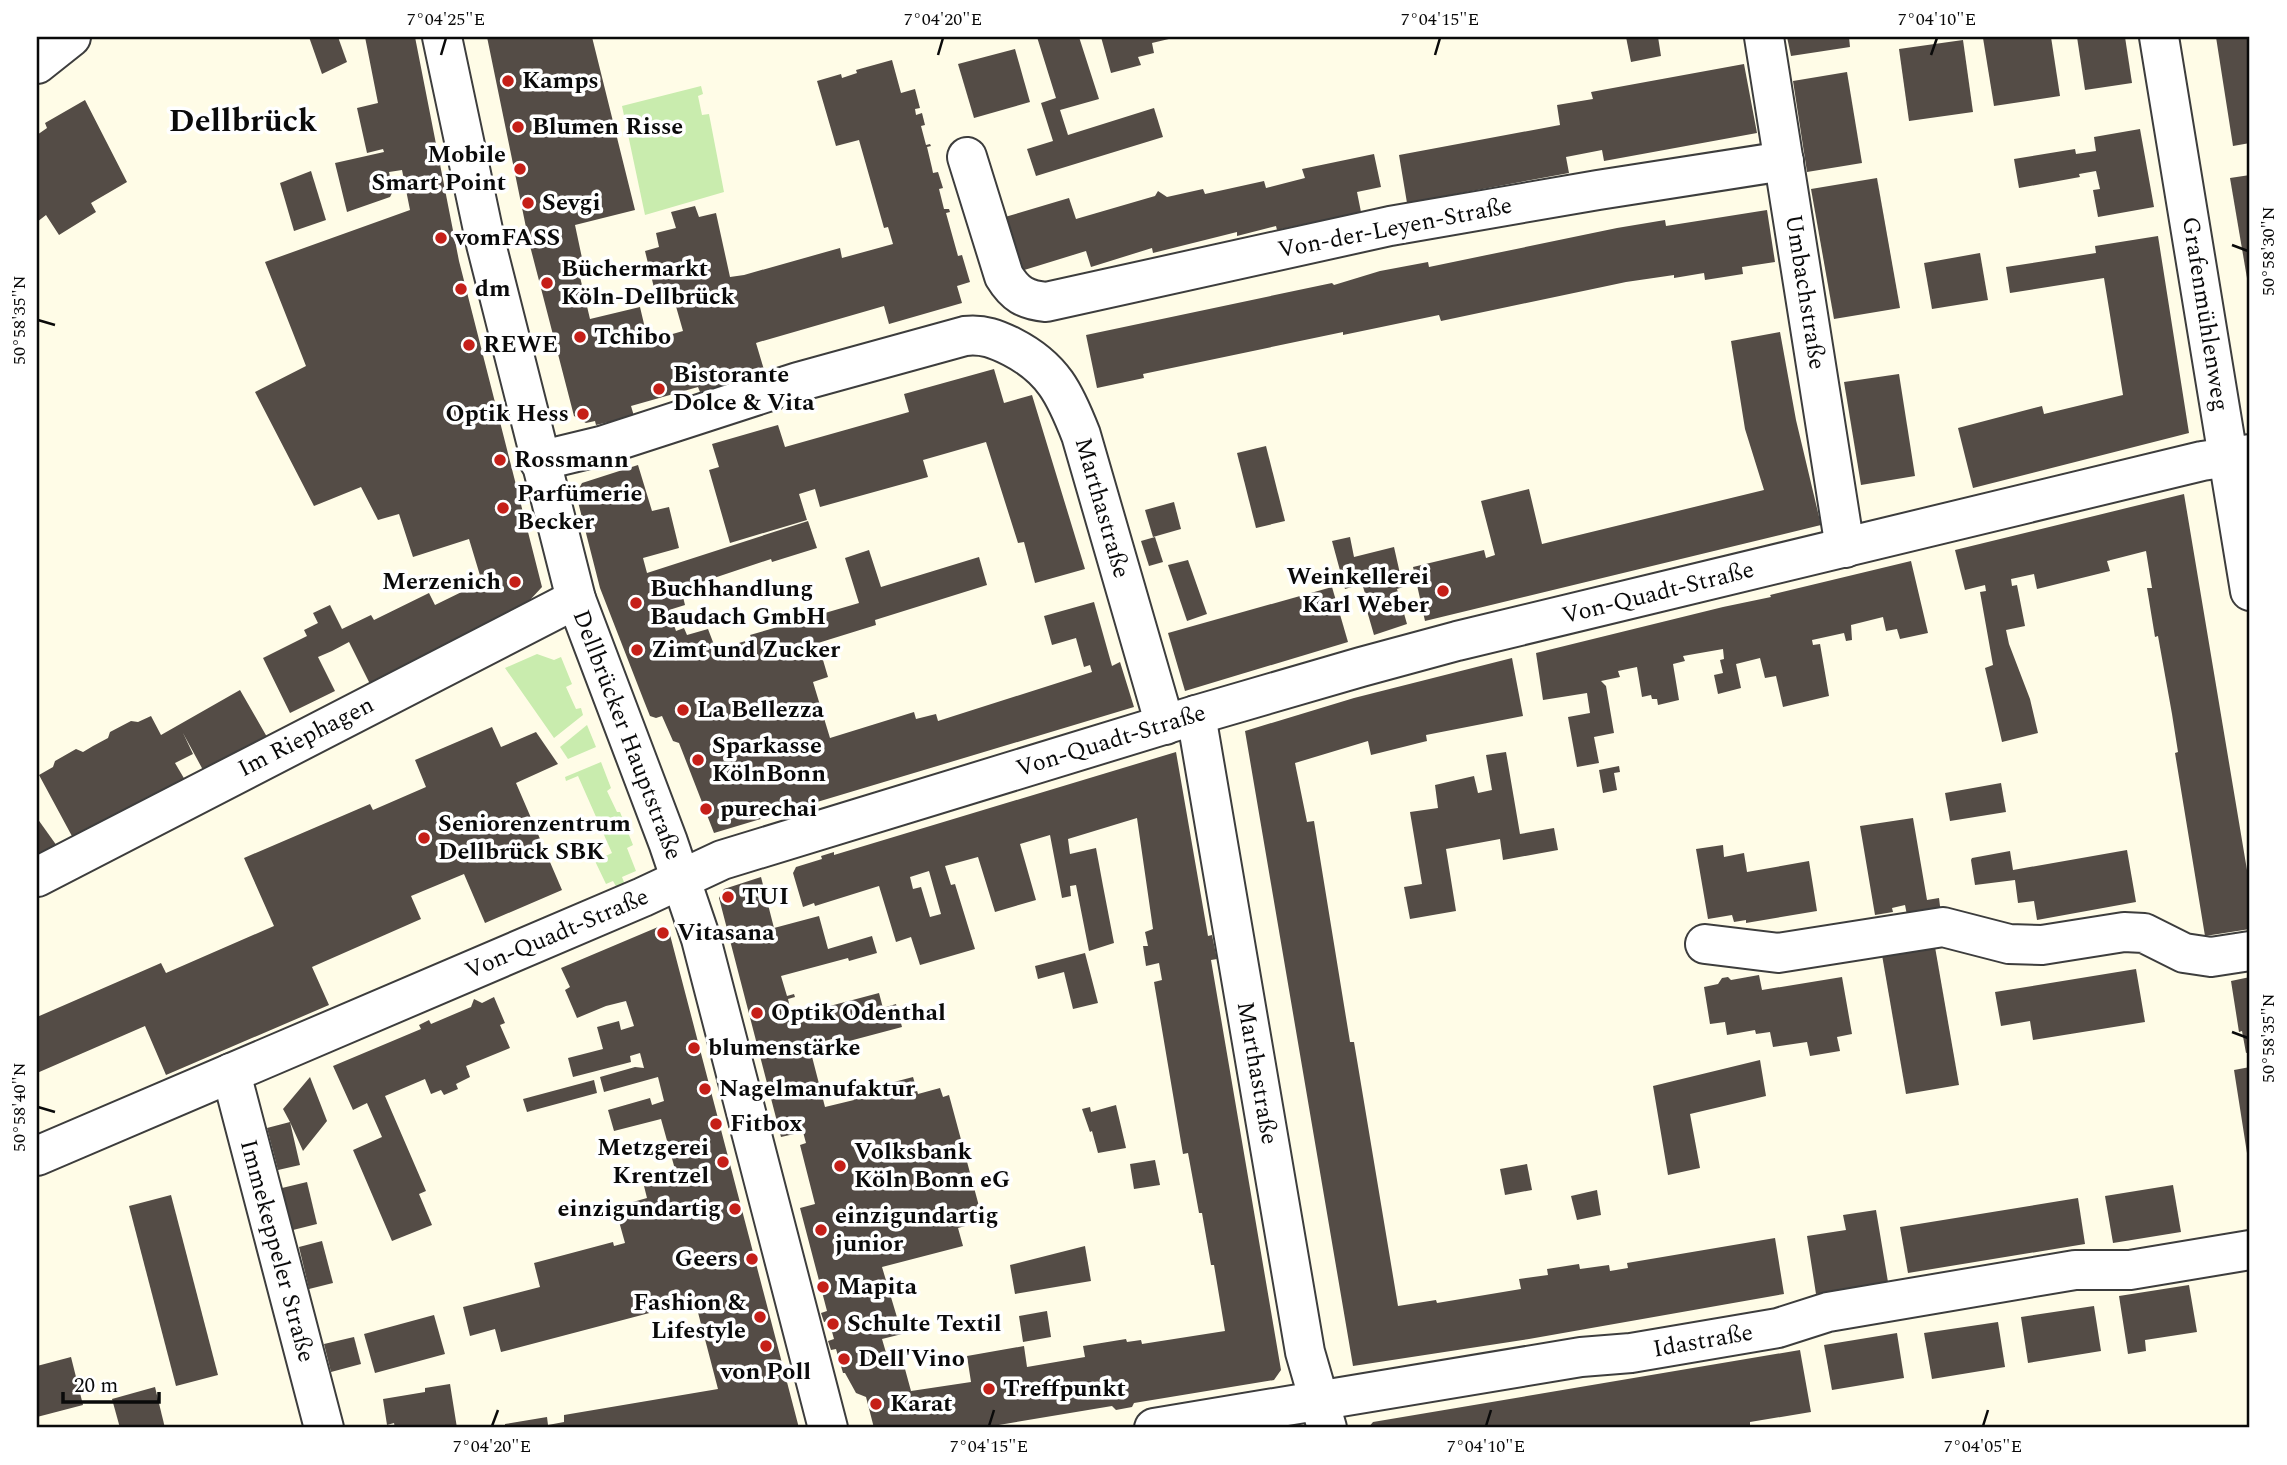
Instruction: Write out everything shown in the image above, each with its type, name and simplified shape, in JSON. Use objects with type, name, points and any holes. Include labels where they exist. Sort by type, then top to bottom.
[{"type":"street","points":[[37,65],[71,37]]},
{"type":"street","name":"Dellbrücker Hauptstraße","points":[[442,37],[486,244],[576,599],[682,879],[701,939],[828,1428]]},
{"type":"street","name":"Umbachstraße","points":[[1764,37],[1845,548]]},
{"type":"street","name":"Grafenmühlenweg","points":[[2159,37],[2239,455],[2250,591]]},
{"type":"street","name":"Von-der-Leyen-Straße","points":[[967,157],[1004,276],[1012,290],[1028,300],[1046,302],[1390,226],[1598,190],[1784,162]]},
{"type":"street","name":"Marthastraße","points":[[540,461],[601,446],[798,382],[965,336],[993,338],[1026,354],[1055,380],[1081,435],[1181,720],[1305,1352],[1323,1415]]},
{"type":"street","name":"Von-Quadt-Straße","points":[[37,1156],[722,860],[1181,720],[1426,649],[2202,461],[2239,455]]},
{"type":"street","name":"Im Riephagen","points":[[37,877],[576,599]]},
{"type":"street","points":[[1705,944],[1778,953],[1944,927],[2009,944],[2042,945],[2124,932],[2144,933],[2185,953],[2211,957],[2250,951]]},
{"type":"street","name":"Immekeppeler Straße","points":[[231,1073],[324,1428]]},
{"type":"street","name":"Idastraße","points":[[1154,1428],[1323,1415],[1581,1357],[1631,1353],[1778,1328],[1828,1312],[2075,1270],[2130,1270],[2250,1250]]},
{"type":"green space","points":[[701,86],[703,94],[698,96],[702,115],[709,114],[724,192],[645,215],[622,106]]},
{"type":"green space","points":[[537,654],[554,660],[561,657],[572,684],[566,687],[576,709],[581,708],[583,715],[554,738],[505,668]]},
{"type":"green space","points":[[587,725],[596,747],[568,759],[560,747]]},
{"type":"green space","points":[[601,762],[611,788],[607,791],[617,812],[620,812],[633,845],[627,848],[636,871],[622,877],[625,885],[617,888],[613,881],[606,884],[595,861],[612,853],[578,776],[566,781],[565,777]]},
{"type":"building","points":[[309,37],[338,37],[347,62],[322,74]]},
{"type":"building","points":[[365,37],[415,37],[459,261],[542,587],[529,601],[454,641],[374,692],[349,642],[318,657],[335,691],[290,713],[263,658],[307,636],[304,630],[318,623],[313,613],[330,605],[342,629],[371,615],[374,620],[429,593],[435,605],[482,582],[469,539],[413,557],[399,514],[378,520],[361,487],[314,506],[255,392],[306,366],[265,262],[410,210],[402,170],[389,172],[393,191],[390,197],[347,212],[335,163],[384,152],[383,149],[367,153],[357,108],[378,103]]},
{"type":"building","points":[[487,37],[592,37],[635,210],[575,225],[582,258],[576,260],[590,319],[640,307],[648,341],[683,331],[673,296],[657,300],[645,251],[659,247],[656,233],[676,228],[671,212],[695,206],[699,217],[716,213],[730,277],[840,248],[842,258],[893,244],[888,227],[884,228],[859,140],[836,146],[817,81],[841,74],[842,78],[857,73],[856,70],[892,60],[901,93],[915,89],[920,108],[915,109],[916,115],[922,113],[925,125],[921,126],[926,145],[931,146],[927,147],[933,173],[938,172],[943,188],[939,189],[944,209],[949,209],[950,212],[946,213],[958,256],[962,255],[970,282],[957,286],[962,303],[889,324],[884,306],[759,342],[756,343],[765,373],[700,392],[698,387],[631,406],[634,416],[596,425],[595,421],[586,423],[574,416],[529,242]]},
{"type":"building","points":[[1037,37],[1079,37],[1099,99],[1060,110],[1068,135],[1154,108],[1163,137],[1036,176],[1027,149],[1053,141],[1041,103],[1056,98]]},
{"type":"building","points":[[1101,37],[1173,38],[1152,43],[1154,53],[1138,57],[1141,65],[1111,73]]},
{"type":"building","points":[[1626,37],[1658,37],[1661,56],[1631,62]]},
{"type":"building","points":[[1787,37],[1849,37],[1850,47],[1791,56]]},
{"type":"building","points":[[2051,37],[2060,96],[1994,106],[1983,38]]},
{"type":"building","points":[[2077,37],[2125,37],[2132,83],[2085,90]]},
{"type":"building","points":[[2216,37],[2250,37],[2250,143],[2233,146]]},
{"type":"building","points":[[1963,40],[1973,112],[1909,121],[1899,49]]},
{"type":"building","points":[[1015,49],[1030,102],[974,118],[958,64]]},
{"type":"building","points":[[1744,64],[1757,133],[1604,161],[1602,150],[1566,157],[1569,173],[1407,203],[1399,155],[1560,125],[1557,105],[1593,99],[1591,92]]},
{"type":"building","points":[[1847,72],[1862,163],[1807,172],[1793,81]]},
{"type":"building","points":[[85,100],[127,182],[91,203],[96,212],[59,235],[46,215],[37,222],[37,135],[47,128],[45,123]]},
{"type":"building","points":[[2140,129],[2154,207],[2098,217],[2093,190],[2100,189],[2096,171],[2079,174],[2080,177],[2019,188],[2014,159],[2075,149],[2076,154],[2096,151],[2094,137]]},
{"type":"building","points":[[1374,154],[1381,187],[1357,192],[1361,212],[1277,230],[1276,226],[1237,236],[1237,232],[1153,253],[1152,248],[1091,267],[1086,251],[1021,271],[1005,217],[1069,198],[1076,219],[1155,196],[1158,191],[1167,197],[1203,189],[1205,194],[1264,181],[1266,188],[1305,178],[1302,169]]},
{"type":"building","points":[[311,171],[326,220],[294,231],[280,183]]},
{"type":"building","points":[[2250,175],[2250,289],[2249,290],[2230,178]]},
{"type":"building","points":[[1877,178],[1900,308],[1834,319],[1811,189]]},
{"type":"building","points":[[1767,210],[1775,262],[1742,267],[1743,274],[1705,280],[1704,273],[1674,278],[1674,275],[1626,282],[1441,321],[1439,315],[1143,374],[1144,378],[1097,388],[1086,335],[1332,283],[1334,285],[1380,271],[1428,262],[1429,267],[1665,220],[1666,226]]},
{"type":"building","points":[[2158,236],[2189,433],[1973,488],[1958,428],[2042,406],[2044,414],[2123,395],[2104,278],[2010,293],[2006,267],[2096,253],[2095,246]]},
{"type":"building","points":[[1980,253],[1988,300],[1932,309],[1924,263]]},
{"type":"building","points":[[1780,332],[1796,420],[1821,525],[1425,621],[1413,567],[1484,550],[1486,558],[1495,555],[1481,501],[1529,489],[1542,544],[1764,490],[1745,429],[1731,341]]},
{"type":"building","points":[[994,369],[1004,403],[1032,395],[1085,569],[1035,583],[1024,542],[1018,543],[986,442],[923,460],[928,477],[820,507],[815,489],[799,494],[807,520],[730,543],[709,470],[719,467],[712,444],[778,425],[785,447],[909,412],[904,394]]},
{"type":"building","points":[[1899,374],[1915,476],[1861,485],[1844,382]]},
{"type":"building","points":[[1266,446],[1285,521],[1256,528],[1237,453]]},
{"type":"building","points":[[638,465],[652,511],[669,507],[679,548],[643,558],[647,573],[808,521],[817,548],[772,562],[771,559],[681,589],[685,605],[669,610],[676,631],[684,628],[687,635],[708,629],[716,650],[752,639],[750,635],[859,603],[845,558],[869,550],[881,587],[979,557],[987,585],[875,620],[876,625],[818,643],[828,677],[813,682],[830,738],[914,712],[916,719],[936,714],[938,721],[1092,672],[1090,665],[1084,667],[1076,638],[1052,645],[1044,616],[1094,602],[1112,666],[1120,662],[1134,707],[714,833],[679,743],[673,741],[662,716],[650,716],[600,588],[576,494],[582,483]]},
{"type":"building","points":[[2184,494],[2250,888],[2250,929],[2205,936],[2175,753],[2178,752],[2172,714],[2147,588],[2152,588],[2146,551],[2107,561],[2110,571],[2037,589],[2034,574],[2011,579],[2012,586],[2017,585],[2025,626],[2006,630],[2030,699],[2038,733],[2002,742],[1985,668],[1993,665],[1980,592],[1986,591],[1985,585],[1965,590],[1955,550]]},
{"type":"building","points":[[1174,502],[1181,529],[1153,537],[1145,510]]},
{"type":"building","points":[[1155,537],[1163,562],[1149,566],[1141,541]]},
{"type":"building","points":[[1350,537],[1354,557],[1394,547],[1403,587],[1397,589],[1407,624],[1374,635],[1362,584],[1345,589],[1332,541]]},
{"type":"building","points":[[1188,560],[1207,614],[1187,621],[1168,565]]},
{"type":"building","points":[[1911,561],[1928,633],[1900,639],[1897,629],[1886,631],[1883,617],[1851,625],[1852,640],[1846,641],[1844,633],[1812,640],[1813,645],[1820,644],[1829,696],[1783,707],[1776,676],[1765,678],[1760,658],[1736,664],[1741,688],[1718,694],[1714,675],[1723,673],[1720,660],[1724,659],[1723,649],[1683,656],[1685,661],[1673,664],[1679,700],[1658,705],[1657,699],[1652,699],[1651,695],[1642,697],[1637,667],[1618,671],[1620,677],[1601,681],[1606,686],[1614,733],[1594,737],[1599,763],[1577,767],[1568,717],[1590,713],[1587,693],[1543,700],[1536,653]]},
{"type":"building","points":[[1332,587],[1348,642],[1185,691],[1168,633]]},
{"type":"building","points":[[1512,658],[1523,716],[1426,735],[1427,741],[1371,755],[1368,741],[1295,763],[1307,822],[1314,821],[1350,1042],[1354,1042],[1398,1306],[1436,1300],[1437,1303],[1521,1289],[1519,1279],[1548,1275],[1547,1269],[1579,1264],[1580,1269],[1609,1265],[1610,1271],[1628,1268],[1627,1263],[1775,1238],[1784,1294],[1529,1339],[1353,1366],[1245,731],[1354,698]]},
{"type":"building","points":[[240,690],[267,737],[203,770],[183,733],[193,754],[175,763],[185,780],[73,838],[39,775],[53,767],[55,761],[76,749],[83,752],[108,738],[110,732],[131,721],[138,722],[151,716],[161,735]]},
{"type":"building","points":[[492,727],[501,747],[536,732],[558,764],[516,783],[562,890],[485,923],[464,874],[411,896],[421,919],[312,967],[329,1005],[166,1075],[145,1026],[37,1073],[37,1017],[161,963],[166,973],[274,926],[244,858],[370,804],[373,810],[426,787],[415,760]]},
{"type":"building","points":[[1176,752],[1208,936],[1212,935],[1217,959],[1211,960],[1281,1370],[1274,1380],[1134,1403],[1132,1407],[1116,1410],[1112,1406],[981,1428],[874,1428],[866,1397],[856,1393],[843,1373],[836,1349],[831,1350],[828,1341],[834,1339],[829,1321],[824,1322],[821,1313],[827,1311],[800,1208],[815,1204],[800,1145],[806,1143],[803,1132],[781,1137],[719,898],[724,889],[761,877],[774,928],[819,916],[828,949],[872,936],[877,953],[781,976],[787,996],[794,994],[795,997],[788,999],[792,1016],[879,993],[883,1008],[896,1004],[902,1027],[838,1044],[836,1038],[809,1045],[825,1107],[854,1100],[852,1093],[913,1077],[918,1094],[940,1088],[943,1097],[949,1095],[983,1221],[958,1228],[963,1246],[882,1267],[902,1334],[882,1339],[887,1356],[896,1354],[897,1359],[902,1358],[911,1391],[971,1382],[967,1356],[1024,1346],[1027,1367],[1085,1357],[1083,1346],[1126,1339],[1127,1342],[1141,1340],[1142,1344],[1225,1331],[1214,1265],[1211,1265],[1188,1153],[1183,1154],[1154,982],[1162,980],[1159,963],[1146,966],[1143,946],[1148,946],[1145,932],[1153,929],[1137,818],[1068,839],[1070,854],[1096,848],[1114,943],[1089,951],[1076,885],[1070,886],[1071,896],[1062,898],[1050,835],[1020,844],[1036,900],[995,912],[978,857],[945,866],[951,885],[955,884],[975,949],[920,965],[911,937],[896,942],[879,886],[815,906],[814,903],[803,907],[793,873],[796,867],[822,859],[821,856],[834,852],[834,855]],"holes":[[[929,871],[941,914],[930,917],[921,887],[913,889],[910,877]]]},
{"type":"building","points":[[1506,752],[1520,834],[1554,828],[1558,850],[1503,860],[1500,839],[1446,849],[1456,911],[1410,919],[1404,887],[1422,884],[1410,812],[1438,808],[1435,785],[1474,776],[1478,793],[1492,790],[1486,755]]},
{"type":"building","points":[[1619,766],[1620,772],[1614,773],[1617,790],[1603,793],[1599,770]]},
{"type":"building","points":[[2001,783],[2006,812],[1950,821],[1945,793]]},
{"type":"building","points":[[37,818],[57,846],[37,857]]},
{"type":"building","points":[[1913,818],[1927,900],[1939,898],[1941,914],[1908,920],[1905,905],[1892,908],[1893,912],[1875,915],[1860,826]]},
{"type":"building","points":[[1723,845],[1724,857],[1744,853],[1747,872],[1809,861],[1817,911],[1746,923],[1746,920],[1734,922],[1732,915],[1708,919],[1696,849]]},
{"type":"building","points":[[2127,850],[2136,902],[2037,920],[2034,901],[2018,903],[2015,880],[1975,885],[1971,860],[2010,851],[2013,870]]},
{"type":"building","points":[[658,927],[669,931],[799,1428],[505,1428],[505,1424],[547,1417],[548,1425],[564,1422],[564,1415],[718,1389],[695,1301],[501,1352],[495,1329],[470,1336],[463,1307],[540,1287],[534,1263],[613,1242],[614,1246],[625,1243],[615,1207],[647,1198],[643,1182],[676,1173],[661,1119],[614,1131],[608,1110],[650,1098],[652,1105],[664,1101],[658,1077],[604,1092],[600,1077],[635,1067],[644,1068],[640,1053],[630,1056],[631,1062],[573,1077],[568,1058],[603,1049],[597,1027],[619,1021],[621,1030],[634,1026],[626,1001],[577,1018],[565,990],[570,987],[561,968]]},
{"type":"building","points":[[1935,947],[1959,1085],[1906,1094],[1882,955]]},
{"type":"building","points":[[1085,953],[1098,1003],[1073,1009],[1064,972],[1038,979],[1035,966]]},
{"type":"building","points":[[2136,969],[2145,1022],[2033,1040],[2030,1021],[2001,1026],[1995,992]]},
{"type":"building","points":[[1759,975],[1762,990],[1842,977],[1852,1034],[1837,1037],[1840,1051],[1810,1056],[1807,1042],[1773,1047],[1770,1032],[1756,1034],[1755,1030],[1727,1035],[1725,1022],[1710,1024],[1704,987],[1718,984],[1722,978],[1728,977],[1731,980]]},
{"type":"building","points":[[2250,977],[2250,1052],[2246,1053],[2242,1031],[2239,1032],[2231,981]]},
{"type":"building","points":[[494,997],[505,1023],[500,1025],[510,1048],[466,1066],[470,1077],[456,1084],[458,1089],[444,1095],[441,1090],[431,1094],[425,1079],[385,1096],[426,1191],[419,1194],[432,1225],[392,1241],[353,1150],[382,1137],[367,1103],[353,1110],[333,1066],[421,1029],[419,1025],[429,1020],[431,1024],[471,1007],[474,999],[482,1003]]},
{"type":"building","points":[[1760,1060],[1766,1096],[1690,1114],[1700,1168],[1668,1175],[1653,1086]]},
{"type":"building","points":[[2250,1067],[2250,1166],[2249,1166],[2234,1070]]},
{"type":"building","points":[[310,1077],[327,1121],[303,1151],[283,1109]]},
{"type":"building","points":[[594,1080],[597,1093],[527,1112],[523,1099]]},
{"type":"building","points":[[1116,1105],[1126,1148],[1098,1153],[1082,1109],[1090,1107],[1091,1112]]},
{"type":"building","points":[[290,1122],[300,1165],[278,1170],[267,1128]]},
{"type":"building","points":[[1155,1160],[1160,1185],[1134,1189],[1130,1164]]},
{"type":"building","points":[[1527,1164],[1532,1190],[1505,1195],[1500,1169]]},
{"type":"building","points":[[307,1182],[317,1224],[293,1230],[282,1188]]},
{"type":"building","points":[[2173,1185],[2181,1232],[2113,1243],[2105,1196]]},
{"type":"building","points":[[1597,1190],[1601,1215],[1577,1220],[1571,1196]]},
{"type":"building","points":[[171,1195],[218,1375],[176,1386],[129,1206]]},
{"type":"building","points":[[2078,1198],[2085,1244],[1908,1273],[1900,1227]]},
{"type":"building","points":[[1876,1210],[1888,1282],[1816,1294],[1807,1236],[1846,1230],[1843,1215]]},
{"type":"building","points":[[322,1241],[333,1283],[309,1289],[299,1247]]},
{"type":"building","points":[[1085,1246],[1091,1281],[1015,1294],[1010,1265]]},
{"type":"building","points":[[2189,1285],[2197,1332],[2145,1340],[2146,1351],[2128,1354],[2119,1296]]},
{"type":"building","points":[[2094,1306],[2101,1351],[2028,1363],[2021,1317]]},
{"type":"building","points":[[1047,1311],[1051,1337],[1023,1342],[1019,1316]]},
{"type":"building","points":[[434,1315],[445,1354],[375,1373],[364,1334]]},
{"type":"building","points":[[1998,1322],[2005,1367],[1932,1379],[1924,1333]]},
{"type":"building","points":[[1897,1333],[1904,1378],[1832,1390],[1824,1345]]},
{"type":"building","points":[[354,1337],[361,1364],[331,1372],[324,1344]]},
{"type":"building","points":[[1800,1350],[1811,1412],[1750,1422],[1750,1428],[1368,1428],[1373,1422]]},
{"type":"building","points":[[71,1357],[83,1405],[37,1417],[37,1366]]},
{"type":"building","points":[[450,1384],[457,1428],[395,1428],[394,1423],[387,1425],[383,1399],[425,1392],[425,1388]]},
{"type":"building","points":[[155,1387],[165,1428],[120,1428],[112,1399]]},
{"type":"place","name":"Kamps","points":[[508,81]]},
{"type":"place","name":"Blumen Risse","points":[[518,127]]},
{"type":"place","name":"Mobile Smart Point","points":[[520,169]]},
{"type":"place","name":"Sevgi","points":[[528,203]]},
{"type":"place","name":"vomFASS","points":[[441,238]]},
{"type":"place","name":"Büchermarkt Köln-Dellbrück","points":[[547,283]]},
{"type":"place","name":"dm","points":[[461,289]]},
{"type":"place","name":"Tchibo","points":[[580,337]]},
{"type":"place","name":"REWE","points":[[469,345]]},
{"type":"place","name":"Bistorante Dolce & Vita","points":[[659,389]]},
{"type":"place","name":"Optik Hess","points":[[583,414]]},
{"type":"place","name":"Rossmann","points":[[500,460]]},
{"type":"place","name":"Parfümerie Becker","points":[[503,508]]},
{"type":"place","name":"Merzenich","points":[[515,582]]},
{"type":"place","name":"Weinkellerei Karl Weber","points":[[1443,591]]},
{"type":"place","name":"Buchhandlung Baudach GmbH","points":[[636,603]]},
{"type":"place","name":"Zimt und Zucker","points":[[637,650]]},
{"type":"place","name":"La Bellezza","points":[[683,710]]},
{"type":"place","name":"Sparkasse KölnBonn","points":[[698,760]]},
{"type":"place","name":"purechai","points":[[706,809]]},
{"type":"place","name":"Seniorenzentrum Dellbrück SBK","points":[[424,838]]},
{"type":"place","name":"TUI","points":[[728,897]]},
{"type":"place","name":"Vitasana","points":[[663,933]]},
{"type":"place","name":"Optik Odenthal","points":[[757,1013]]},
{"type":"place","name":"blumenstärke","points":[[694,1048]]},
{"type":"place","name":"Nagelmanufaktur","points":[[705,1089]]},
{"type":"place","name":"Fitbox","points":[[716,1124]]},
{"type":"place","name":"Metzgerei Krentzel","points":[[723,1162]]},
{"type":"place","name":"Volksbank Köln Bonn eG","points":[[840,1166]]},
{"type":"place","name":"einzigundartig","points":[[735,1209]]},
{"type":"place","name":"einzigundartig junior","points":[[821,1230]]},
{"type":"place","name":"Geers","points":[[752,1259]]},
{"type":"place","name":"Mapita","points":[[823,1287]]},
{"type":"place","name":"Fashion & Lifestyle","points":[[760,1317]]},
{"type":"place","name":"Schulte Textil","points":[[833,1324]]},
{"type":"place","name":"von Poll","points":[[766,1346]]},
{"type":"place","name":"Dell'Vino","points":[[844,1359]]},
{"type":"place","name":"Treffpunkt","points":[[989,1389]]},
{"type":"place","name":"Karat","points":[[876,1404]]},
{"type":"district","name":"Dellbrück","points":[[243,121]]}]
